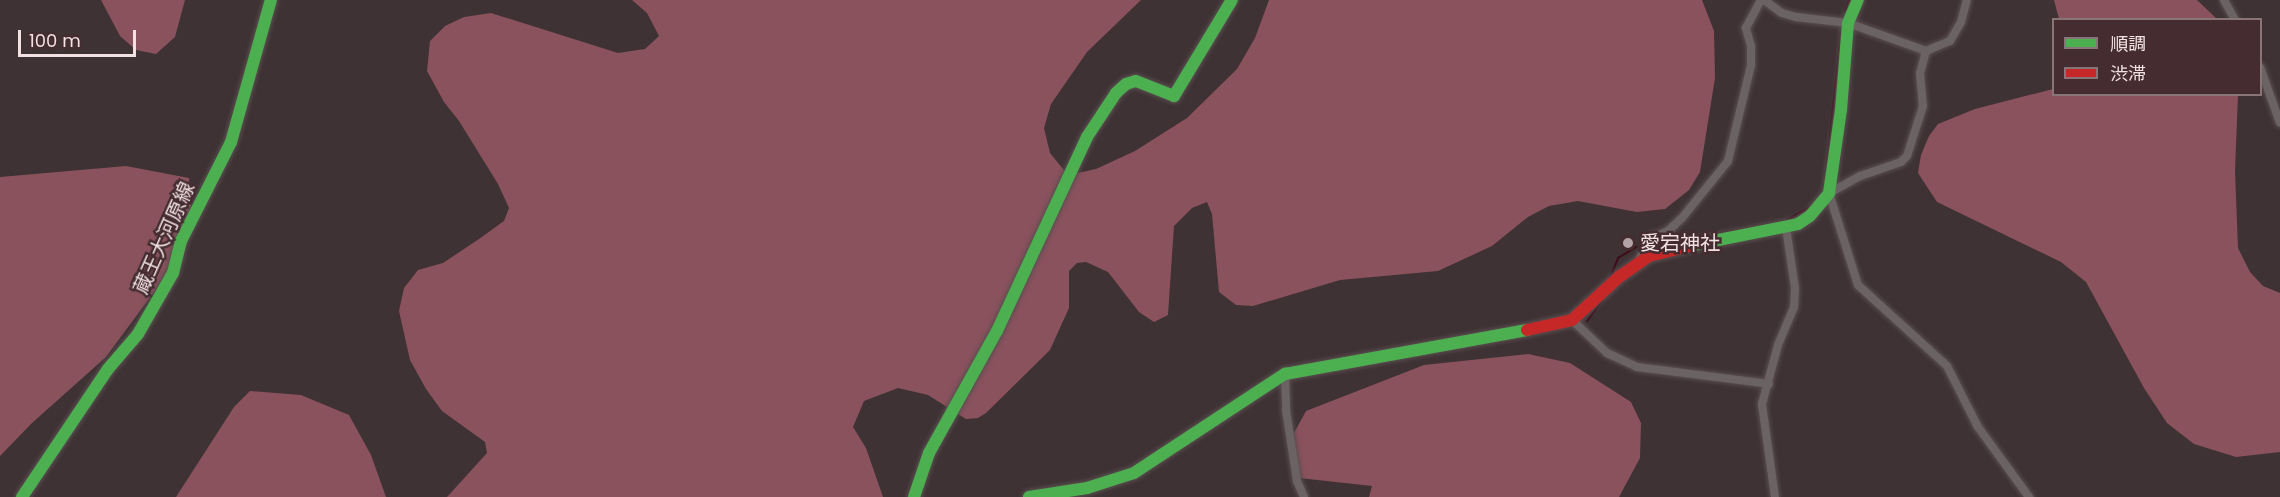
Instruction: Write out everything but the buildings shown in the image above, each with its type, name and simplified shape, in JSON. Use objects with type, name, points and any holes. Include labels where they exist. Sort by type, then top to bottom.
[{"type":"street","name":"蔵王大河原線","points":[[22,497],[108,369],[138,334],[173,273],[181,241],[231,142],[271,0]]},
{"type":"street","points":[[914,497],[929,453],[997,331],[1088,137],[1116,93],[1126,84],[1136,81],[1174,96],[1232,0]]},
{"type":"street","points":[[1029,497],[1087,488],[1134,473],[1285,374],[1542,329],[1572,320],[1682,218],[1728,161],[1751,65],[1751,46],[1746,28],[1762,0],[1782,13],[1796,18],[1848,23],[1926,51],[1950,41],[1961,22],[1967,0]]},
{"type":"street","points":[[1858,0],[1848,23],[1840,121],[1829,193],[1858,285],[1947,366],[1978,427],[2029,497]]},
{"type":"street","points":[[2224,0],[2234,18]]},
{"type":"street","points":[[1643,252],[1666,250],[1786,228],[1810,216],[1829,193],[1860,176],[1901,162],[1907,156],[1923,106],[1920,73],[1926,51]]},
{"type":"street","points":[[2262,73],[2280,123]]},
{"type":"street","points":[[1775,497],[1762,411],[1778,345],[1794,308],[1795,288],[1786,228]]},
{"type":"street","points":[[1572,320],[1607,353],[1637,367],[1769,384]]},
{"type":"street","points":[[1285,374],[1286,410],[1297,481],[1304,497]]},
{"type":"shaded area","points":[[101,0],[185,0],[175,37],[156,54],[136,50],[120,36]]},
{"type":"shaded area","points":[[632,0],[1141,0],[1087,52],[1051,104],[1044,128],[1050,153],[1068,175],[1096,169],[1135,151],[1187,118],[1237,69],[1255,38],[1269,0],[1702,0],[1714,31],[1715,78],[1700,172],[1689,190],[1665,209],[1637,212],[1578,201],[1549,206],[1528,217],[1492,246],[1438,271],[1340,280],[1253,306],[1236,305],[1219,292],[1212,214],[1207,202],[1192,208],[1174,226],[1168,315],[1154,322],[1139,312],[1108,272],[1086,262],[1077,263],[1069,271],[1069,308],[1050,350],[986,413],[978,418],[966,419],[928,395],[898,388],[864,401],[853,427],[866,448],[883,497],[447,497],[487,453],[485,442],[442,411],[426,389],[410,360],[399,311],[404,288],[418,270],[443,263],[479,239],[504,221],[509,208],[498,184],[459,121],[444,102],[427,71],[430,41],[445,26],[464,17],[491,13],[618,53],[645,49],[659,36],[647,13]]},
{"type":"shaded area","points":[[2054,0],[2197,0],[2216,18],[2059,18]]},
{"type":"shaded area","points":[[2052,89],[2052,96],[2238,96],[2235,171],[2238,248],[2250,272],[2263,286],[2280,293],[2280,452],[2236,457],[2194,444],[2167,423],[2144,388],[2086,282],[2061,262],[1937,202],[1918,173],[1921,155],[1929,136],[1938,124],[1975,109]]},
{"type":"shaded area","points":[[126,166],[189,178],[193,229],[171,269],[106,357],[32,423],[0,456],[0,177]]},
{"type":"shaded area","points":[[1528,354],[1570,363],[1631,402],[1641,423],[1640,458],[1619,497],[1369,497],[1372,486],[1299,478],[1294,433],[1306,411],[1424,365]]},
{"type":"shaded area","points":[[250,391],[301,395],[349,415],[371,455],[386,497],[176,497],[234,407]]},
{"type":"waterway","points":[[1845,11],[1849,0]]},
{"type":"waterway","points":[[1826,172],[1841,32]]},
{"type":"waterway","points":[[1649,247],[1785,221],[1811,206]]},
{"type":"waterway","points":[[1610,278],[1618,258],[1636,247],[1644,246]]},
{"type":"waterway","points":[[1587,321],[1602,301]]},
{"type":"traffic: fast","points":[[22,497],[108,369],[138,334],[173,273],[181,241],[231,142],[271,0]]},
{"type":"traffic: fast","points":[[914,497],[929,453],[997,331],[1087,137],[1116,93],[1126,84],[1136,81],[1174,96],[1232,0]]},
{"type":"traffic: fast","points":[[1693,245],[1798,224],[1810,216],[1829,193],[1841,110],[1848,23],[1858,0]]},
{"type":"traffic: fast","points":[[1029,497],[1087,488],[1134,473],[1285,374],[1527,330]]},
{"type":"traffic: jam","points":[[1527,330],[1572,320],[1619,277],[1649,256],[1693,245]]},
{"type":"place","name":"愛宕神社","points":[[1628,243]]}]
